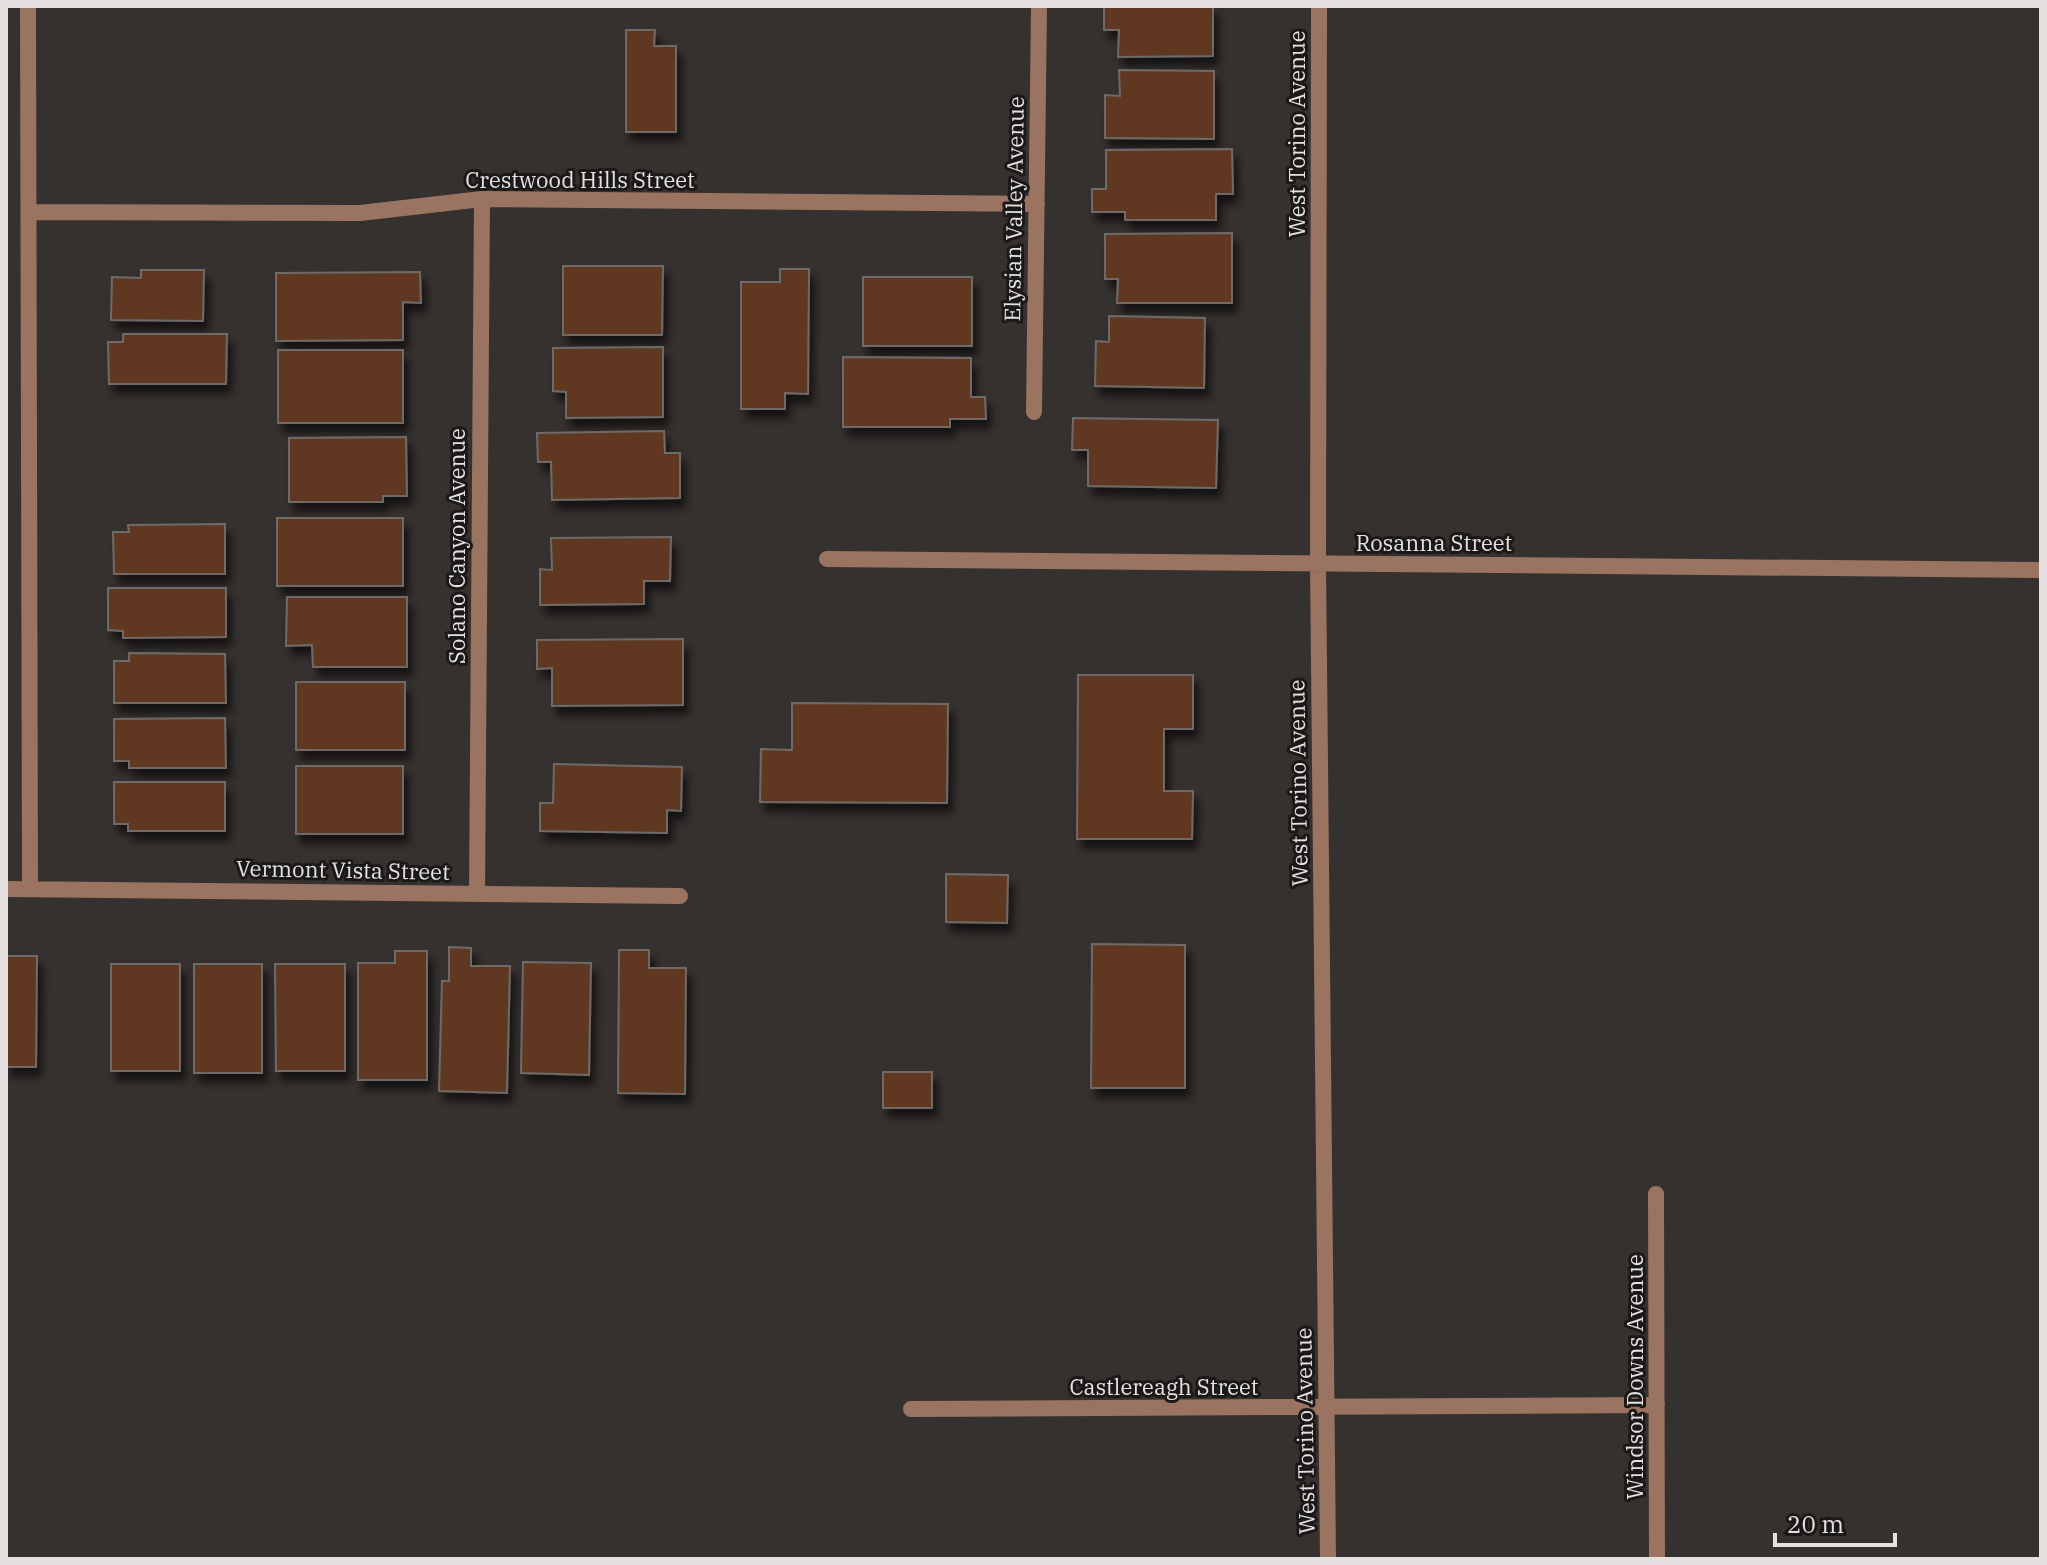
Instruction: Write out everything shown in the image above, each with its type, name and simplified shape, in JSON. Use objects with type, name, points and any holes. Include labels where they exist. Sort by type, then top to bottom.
[{"type":"street","points":[[28,6],[30,889]]},
{"type":"street","name":"Elysian Valley Avenue","points":[[1034,412],[1039,6]]},
{"type":"street","name":"West Torino Avenue","points":[[1319,6],[1318,565],[1328,1559]]},
{"type":"street","name":"Crestwood Hills Street","points":[[29,212],[360,213],[482,199],[1037,204]]},
{"type":"street","name":"Solano Canyon Avenue","points":[[477,894],[482,199]]},
{"type":"street","name":"Rosanna Street","points":[[827,559],[2041,570]]},
{"type":"street","name":"Vermont Vista Street","points":[[6,889],[680,896]]},
{"type":"street","name":"Windsor Downs Avenue","points":[[1656,1194],[1657,1559]]},
{"type":"street","name":"Castlereagh Street","points":[[911,1409],[1657,1405]]},
{"type":"building","points":[[1104,6],[1213,6],[1213,56],[1118,57],[1119,30],[1104,30]]},
{"type":"building","points":[[626,30],[655,30],[654,46],[676,46],[676,132],[626,132]]},
{"type":"building","points":[[1119,70],[1214,71],[1214,139],[1105,138],[1105,95],[1120,96]]},
{"type":"building","points":[[1232,149],[1233,194],[1216,194],[1216,220],[1125,220],[1125,212],[1092,212],[1092,189],[1106,189],[1106,150]]},
{"type":"building","points":[[1232,233],[1232,303],[1117,303],[1118,279],[1105,279],[1105,234]]},
{"type":"building","points":[[563,266],[663,266],[662,335],[563,335]]},
{"type":"building","points":[[780,269],[809,269],[808,394],[785,393],[785,409],[741,409],[741,282],[780,282]]},
{"type":"building","points":[[141,270],[204,270],[203,321],[111,320],[112,277],[141,278]]},
{"type":"building","points":[[420,272],[421,303],[403,302],[403,340],[276,341],[276,273]]},
{"type":"building","points":[[863,277],[972,277],[972,346],[863,346]]},
{"type":"building","points":[[1109,316],[1205,318],[1204,388],[1095,386],[1096,341],[1109,342]]},
{"type":"building","points":[[123,334],[227,334],[226,384],[109,384],[108,342],[123,342]]},
{"type":"building","points":[[663,347],[663,417],[566,418],[566,392],[553,391],[553,348]]},
{"type":"building","points":[[278,350],[403,350],[403,423],[278,423]]},
{"type":"building","points":[[843,357],[971,358],[971,397],[985,397],[986,419],[950,419],[950,427],[843,427]]},
{"type":"building","points":[[1073,418],[1218,420],[1216,488],[1088,486],[1088,450],[1072,450]]},
{"type":"building","points":[[664,431],[665,453],[680,453],[680,498],[552,500],[551,462],[538,462],[537,433]]},
{"type":"building","points":[[406,437],[407,496],[383,496],[383,502],[289,502],[289,438]]},
{"type":"building","points":[[277,518],[403,518],[403,586],[277,586]]},
{"type":"building","points":[[225,524],[225,574],[114,574],[113,532],[129,532],[128,525]]},
{"type":"building","points":[[671,537],[670,581],[644,581],[644,604],[540,605],[540,569],[552,570],[551,538]]},
{"type":"building","points":[[108,588],[226,588],[226,637],[123,638],[123,631],[108,630]]},
{"type":"building","points":[[287,597],[407,597],[407,667],[313,667],[312,645],[286,646]]},
{"type":"building","points":[[683,639],[683,705],[552,706],[552,668],[537,669],[537,640]]},
{"type":"building","points":[[129,653],[225,654],[226,703],[114,703],[114,661],[129,661]]},
{"type":"building","points":[[1078,675],[1193,675],[1193,729],[1164,729],[1164,791],[1193,791],[1192,839],[1077,839]]},
{"type":"building","points":[[296,682],[405,682],[405,750],[296,750]]},
{"type":"building","points":[[792,703],[948,704],[947,803],[760,802],[761,749],[792,750]]},
{"type":"building","points":[[225,718],[226,768],[129,768],[129,761],[114,761],[114,719]]},
{"type":"building","points":[[554,764],[682,767],[681,811],[667,810],[667,833],[540,831],[540,803],[553,803]]},
{"type":"building","points":[[296,766],[403,766],[403,834],[296,834]]},
{"type":"building","points":[[114,782],[225,782],[225,831],[128,831],[128,824],[114,824]]},
{"type":"building","points":[[946,874],[1008,875],[1007,923],[946,922]]},
{"type":"building","points":[[1092,944],[1185,945],[1185,1088],[1091,1088]]},
{"type":"building","points":[[449,947],[471,948],[471,966],[510,966],[507,1093],[439,1091],[442,981],[449,981]]},
{"type":"building","points":[[619,950],[649,950],[649,968],[686,968],[685,1094],[618,1093]]},
{"type":"building","points":[[395,951],[427,951],[427,1080],[358,1080],[358,963],[395,963]]},
{"type":"building","points":[[6,956],[37,956],[36,1067],[6,1067]]},
{"type":"building","points":[[523,962],[591,963],[589,1075],[521,1073]]},
{"type":"building","points":[[111,964],[180,964],[180,1071],[111,1071]]},
{"type":"building","points":[[194,964],[262,964],[262,1073],[194,1073]]},
{"type":"building","points":[[275,964],[345,964],[345,1071],[276,1071]]},
{"type":"building","points":[[883,1072],[932,1072],[932,1108],[883,1108]]}]
